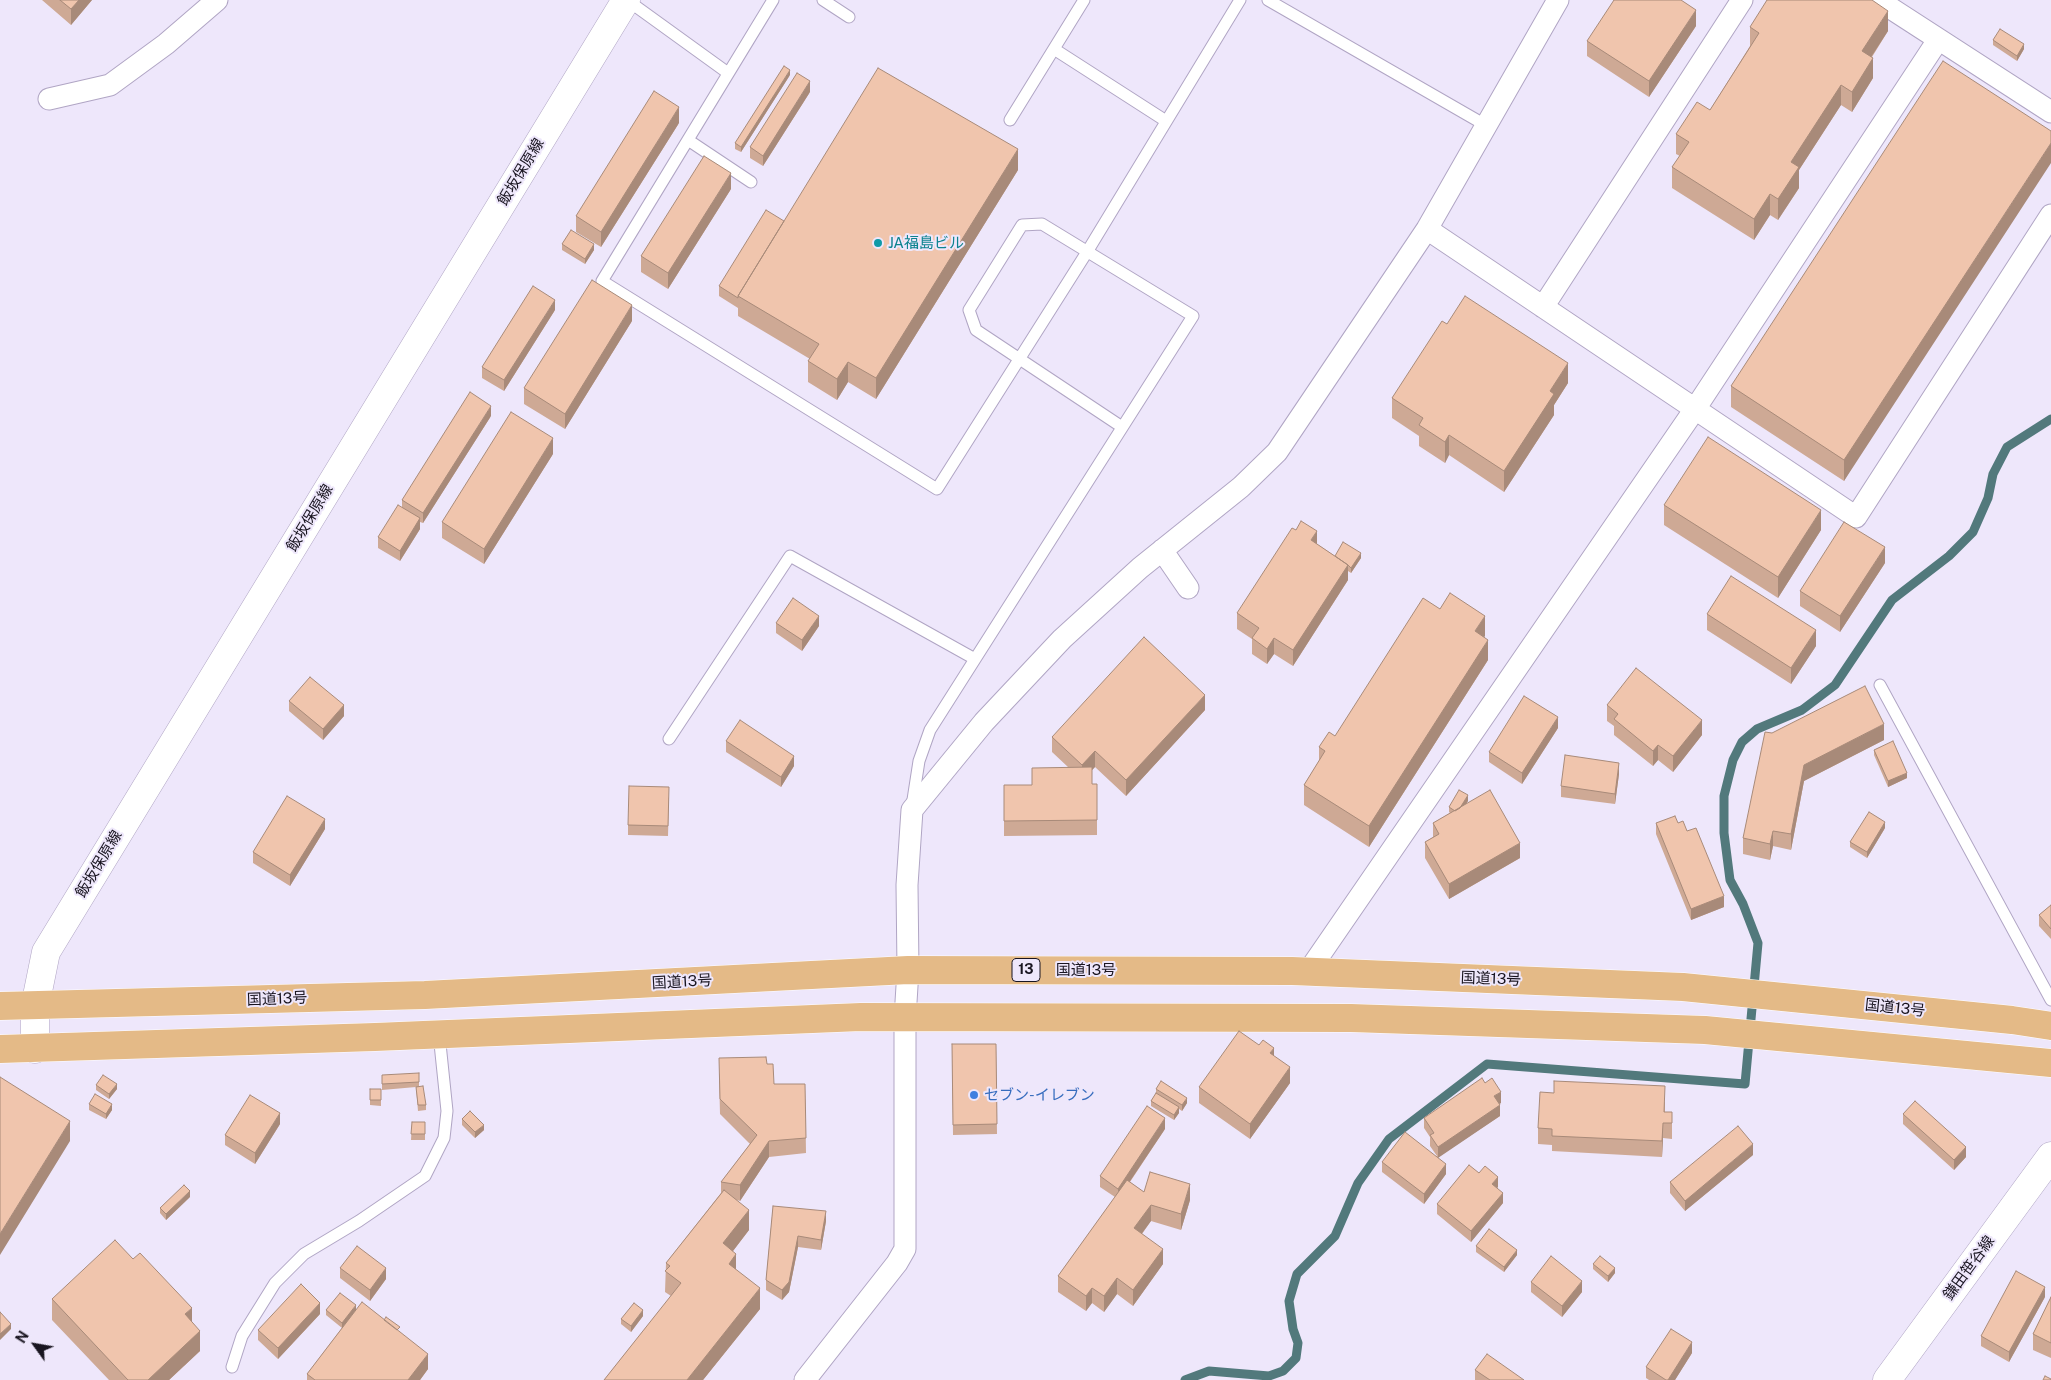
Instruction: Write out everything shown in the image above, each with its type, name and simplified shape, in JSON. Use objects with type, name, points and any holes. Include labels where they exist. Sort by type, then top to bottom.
[{"type":"highway","name":"国道13号","points":[[0,1006],[425,996],[908,970],[1308,972],[1683,987],[2012,1020],[2051,1026]]},
{"type":"highway","points":[[0,1050],[860,1017],[1351,1018],[1705,1030],[2051,1063]]},
{"type":"main road","name":"飯坂保原線","points":[[35,1049],[35,1006],[46,952],[626,0]]},
{"type":"main road","name":"鎌田笹谷線","points":[[1887,1380],[2051,1156]]},
{"type":"street","points":[[49,99],[110,85],[166,44],[217,0]]},
{"type":"street","points":[[805,1380],[897,1263],[905,1249],[907,877],[912,810],[984,722],[1062,639],[1140,568],[1241,487],[1277,452],[1427,228],[1558,0]]},
{"type":"street","points":[[1543,307],[1742,0]]},
{"type":"street","points":[[1878,0],[2051,112]]},
{"type":"street","points":[[1308,972],[1695,409],[1938,40]]},
{"type":"street","points":[[1427,228],[1856,517],[2051,216]]},
{"type":"street","points":[[1162,550],[1188,588]]},
{"type":"lane","points":[[626,0],[728,73]]},
{"type":"lane","points":[[773,0],[602,281],[937,489],[1087,252],[1240,0]]},
{"type":"lane","points":[[823,0],[850,17]]},
{"type":"lane","points":[[1010,120],[1084,0]]},
{"type":"lane","points":[[1268,0],[1486,126]]},
{"type":"lane","points":[[1054,49],[1166,121]]},
{"type":"lane","points":[[688,140],[751,182]]},
{"type":"lane","points":[[912,810],[919,761],[930,730],[1122,427],[1192,316],[1042,224],[1022,226],[969,310],[976,330],[1122,427]]},
{"type":"lane","points":[[669,739],[790,556],[975,659]]},
{"type":"lane","points":[[1880,685],[2051,1000]]},
{"type":"lane","points":[[232,1367],[242,1336],[275,1283],[304,1254],[404,1192],[425,1176],[444,1138],[447,1111],[439,1034]]},
{"type":"building","points":[[60,0],[79,0],[71,9]]},
{"type":"building","points":[[1614,0],[1681,0],[1696,10],[1649,81],[1587,41]]},
{"type":"building","points":[[1767,0],[1872,0],[1888,11],[1862,51],[1873,58],[1852,92],[1841,85],[1791,162],[1799,167],[1778,199],[1770,194],[1754,219],[1672,167],[1689,142],[1676,134],[1697,102],[1710,110],[1759,33],[1750,27]]},
{"type":"building","points":[[2000,29],[2024,44],[2017,56],[1993,40]]},
{"type":"building","points":[[1943,61],[2051,131],[2051,143],[1844,460],[1731,386]]},
{"type":"building","points":[[784,66],[790,70],[741,147],[735,143]]},
{"type":"building","name":"JA福島ビル","points":[[878,68],[1018,149],[876,378],[848,362],[837,379],[808,361],[819,344],[738,296]]},
{"type":"building","points":[[797,73],[810,81],[763,156],[750,147]]},
{"type":"building","points":[[654,91],[679,107],[601,232],[576,216]]},
{"type":"building","points":[[704,156],[731,173],[668,273],[641,256]]},
{"type":"building","points":[[766,210],[784,221],[738,298],[719,286]]},
{"type":"building","points":[[571,230],[594,244],[585,259],[562,244]]},
{"type":"building","points":[[592,280],[632,305],[565,414],[524,388]]},
{"type":"building","points":[[533,286],[555,300],[504,380],[482,367]]},
{"type":"building","points":[[1465,296],[1568,363],[1550,391],[1554,394],[1504,471],[1449,435],[1445,442],[1419,425],[1423,418],[1392,398],[1442,321],[1447,324]]},
{"type":"building","points":[[470,392],[491,406],[423,513],[402,500]]},
{"type":"building","points":[[511,412],[553,438],[484,549],[442,522]]},
{"type":"building","points":[[1708,437],[1821,510],[1778,577],[1664,505]]},
{"type":"building","points":[[398,505],[420,518],[400,551],[378,537]]},
{"type":"building","points":[[1301,521],[1317,531],[1311,540],[1348,565],[1293,650],[1274,638],[1267,649],[1252,638],[1259,628],[1237,613],[1292,528],[1296,530]]},
{"type":"building","points":[[1844,522],[1885,547],[1840,616],[1800,591]]},
{"type":"building","points":[[1343,542],[1361,553],[1351,568],[1335,556]]},
{"type":"building","points":[[1731,576],[1816,630],[1791,668],[1707,614]]},
{"type":"building","points":[[1450,593],[1485,616],[1475,631],[1488,640],[1369,826],[1304,785],[1325,751],[1319,747],[1329,732],[1335,736],[1423,598],[1440,609]]},
{"type":"building","points":[[793,598],[819,616],[802,640],[776,623]]},
{"type":"building","points":[[1144,637],[1205,695],[1126,780],[1095,751],[1082,765],[1052,737]]},
{"type":"building","points":[[1636,668],[1702,720],[1673,756],[1658,745],[1653,751],[1614,719],[1618,714],[1607,705]]},
{"type":"building","points":[[310,677],[344,705],[323,729],[289,701]]},
{"type":"building","points":[[1865,686],[1884,724],[1804,765],[1791,834],[1773,831],[1770,844],[1743,838],[1765,732],[1772,733]]},
{"type":"building","points":[[1524,696],[1558,717],[1522,773],[1489,752]]},
{"type":"building","points":[[740,720],[794,756],[781,777],[726,741]]},
{"type":"building","points":[[1893,741],[1907,773],[1888,781],[1874,750]]},
{"type":"building","points":[[1565,755],[1619,763],[1615,794],[1561,786]]},
{"type":"building","points":[[1092,767],[1092,784],[1097,784],[1097,820],[1004,821],[1004,785],[1032,785],[1032,768]]},
{"type":"building","points":[[629,786],[669,787],[668,826],[628,825]]},
{"type":"building","points":[[1459,790],[1468,795],[1460,808],[1455,811],[1449,807]]},
{"type":"building","points":[[1490,790],[1520,843],[1449,884],[1425,842],[1439,834],[1433,823]]},
{"type":"building","points":[[287,796],[325,819],[290,875],[253,852]]},
{"type":"building","points":[[1869,812],[1885,822],[1867,852],[1850,842]]},
{"type":"building","points":[[1675,816],[1678,823],[1683,821],[1687,831],[1696,828],[1724,896],[1691,909],[1656,823]]},
{"type":"building","points":[[2051,905],[2051,929],[2039,915]]},
{"type":"building","points":[[1239,1031],[1259,1045],[1263,1040],[1274,1048],[1270,1053],[1290,1067],[1250,1124],[1199,1087]]},
{"type":"building","name":"セブン-イレブン","points":[[952,1044],[996,1044],[997,1124],[953,1125]]},
{"type":"building","points":[[766,1057],[767,1064],[773,1064],[774,1084],[805,1084],[806,1138],[769,1141],[740,1185],[721,1182],[757,1135],[720,1099],[719,1058]]},
{"type":"building","points":[[419,1073],[419,1082],[382,1084],[382,1075]]},
{"type":"building","points":[[103,1075],[117,1084],[109,1094],[96,1085]]},
{"type":"building","points":[[0,1077],[70,1121],[0,1234]]},
{"type":"building","points":[[1482,1078],[1485,1083],[1492,1078],[1501,1092],[1494,1096],[1500,1105],[1438,1147],[1430,1135],[1434,1133],[1424,1118]]},
{"type":"building","points":[[1161,1081],[1187,1098],[1182,1105],[1156,1089]]},
{"type":"building","points":[[1554,1081],[1665,1086],[1664,1112],[1672,1112],[1672,1123],[1663,1123],[1662,1141],[1552,1136],[1552,1129],[1538,1128],[1540,1092],[1554,1093]]},
{"type":"building","points":[[423,1086],[426,1105],[418,1105],[416,1087]]},
{"type":"building","points":[[370,1089],[381,1089],[381,1100],[370,1100]]},
{"type":"building","points":[[1156,1093],[1179,1107],[1174,1115],[1151,1101]]},
{"type":"building","points":[[95,1094],[112,1104],[106,1114],[89,1104]]},
{"type":"building","points":[[250,1095],[280,1113],[255,1153],[225,1135]]},
{"type":"building","points":[[1915,1101],[1966,1147],[1954,1160],[1903,1114]]},
{"type":"building","points":[[1147,1106],[1165,1118],[1118,1189],[1100,1176]]},
{"type":"building","points":[[470,1111],[484,1125],[475,1132],[462,1119]]},
{"type":"building","points":[[412,1122],[425,1122],[425,1134],[411,1134]]},
{"type":"building","points":[[1738,1126],[1753,1144],[1685,1201],[1670,1182]]},
{"type":"building","points":[[1405,1132],[1446,1164],[1424,1194],[1382,1162]]},
{"type":"building","points":[[1469,1165],[1479,1173],[1485,1166],[1498,1177],[1492,1184],[1503,1193],[1471,1231],[1437,1204]]},
{"type":"building","points":[[1150,1172],[1190,1184],[1181,1214],[1151,1205],[1134,1228],[1163,1249],[1133,1290],[1117,1278],[1104,1296],[1092,1288],[1086,1296],[1058,1276],[1127,1180],[1144,1192]]},
{"type":"building","points":[[184,1185],[190,1191],[166,1214],[160,1208]]},
{"type":"building","points":[[724,1190],[749,1210],[723,1243],[736,1254],[729,1264],[760,1288],[687,1380],[604,1380],[681,1283],[665,1271],[670,1266],[666,1263]]},
{"type":"building","points":[[773,1206],[826,1211],[821,1240],[798,1236],[789,1282],[782,1290],[766,1280]]},
{"type":"building","points":[[1489,1229],[1517,1250],[1504,1267],[1476,1246]]},
{"type":"building","points":[[115,1240],[133,1259],[140,1253],[192,1308],[185,1314],[200,1331],[148,1380],[128,1380],[52,1299]]},
{"type":"building","points":[[357,1246],[386,1268],[370,1290],[340,1268]]},
{"type":"building","points":[[1551,1256],[1582,1281],[1562,1306],[1531,1282]]},
{"type":"building","points":[[1600,1256],[1615,1268],[1608,1276],[1593,1264]]},
{"type":"building","points":[[2016,1271],[2045,1287],[2009,1352],[1981,1336]]},
{"type":"building","points":[[301,1284],[320,1303],[278,1348],[258,1330]]},
{"type":"building","points":[[340,1293],[356,1305],[342,1323],[326,1310]]},
{"type":"building","points":[[2051,1297],[2051,1343],[2033,1334]]},
{"type":"building","points":[[362,1302],[428,1354],[408,1380],[315,1380],[307,1374]]},
{"type":"building","points":[[634,1303],[643,1310],[631,1326],[621,1319]]},
{"type":"building","points":[[0,1312],[11,1324],[0,1334]]},
{"type":"building","points":[[386,1317],[400,1327],[397,1330],[384,1320]]},
{"type":"building","points":[[1671,1329],[1692,1342],[1668,1380],[1666,1380],[1646,1367]]},
{"type":"building","points":[[1487,1354],[1524,1380],[1490,1380],[1475,1370]]},
{"type":"building","points":[[2045,1376],[2051,1379],[2051,1380],[2043,1380]]},
{"type":"waterway","points":[[1185,1380],[1209,1371],[1269,1376],[1283,1371],[1296,1358],[1298,1343],[1293,1329],[1289,1301],[1297,1274],[1335,1236],[1358,1183],[1389,1139],[1487,1064],[1745,1084],[1758,943],[1743,904],[1730,880],[1724,833],[1724,796],[1733,760],[1742,742],[1757,729],[1802,710],[1835,685],[1892,600],[1949,556],[1973,532],[1988,498],[1993,474],[2007,447],[2051,419]]},
{"type":"place","name":"JA福島ビル","points":[[878,243]]},
{"type":"place","name":"セブン-イレブン","points":[[974,1095]]}]
